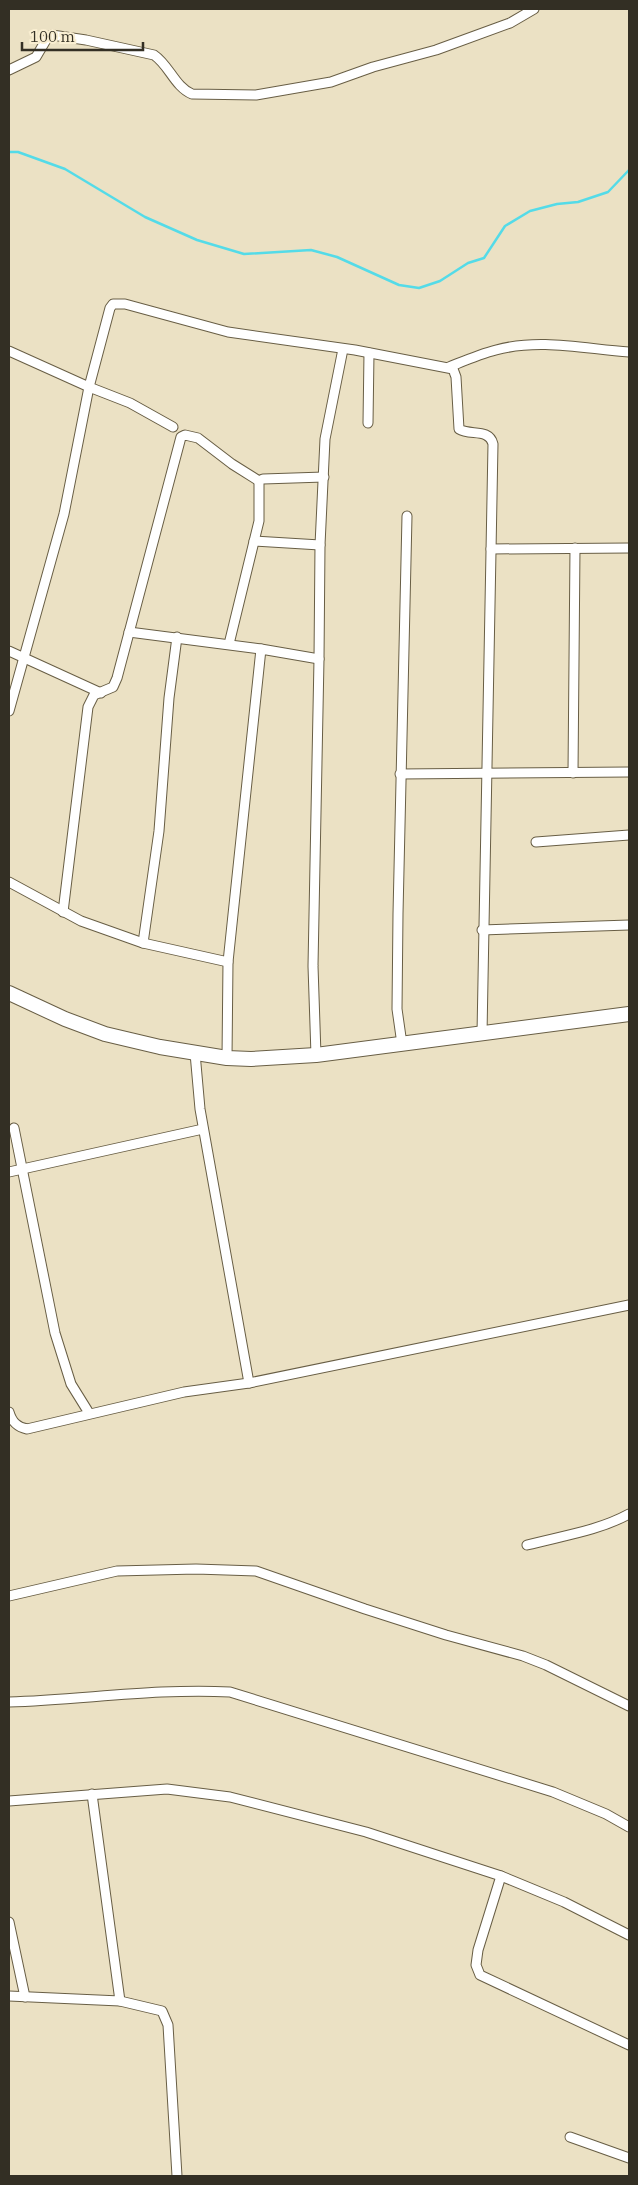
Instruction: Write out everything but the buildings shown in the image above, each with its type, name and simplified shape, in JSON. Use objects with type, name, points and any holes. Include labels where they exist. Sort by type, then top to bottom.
[{"type":"street","points":[[9,70],[36,57],[46,40],[52,35],[86,40],[154,56],[163,62],[183,89],[192,94],[256,95],[331,82],[373,67],[436,50],[510,23],[534,9]]},
{"type":"street","points":[[9,711],[22,658],[64,514],[89,387],[110,308],[113,304],[118,303],[228,332],[344,348],[453,369],[456,376],[459,428],[464,432],[487,434],[493,444],[482,930],[482,1034]]},
{"type":"street","points":[[449,367],[496,350],[534,344],[559,344],[589,349],[629,352]]},
{"type":"street","points":[[316,1056],[312,966],[320,659],[320,545],[325,439],[344,348]]},
{"type":"street","points":[[9,351],[89,387],[130,402],[173,427]]},
{"type":"street","points":[[368,423],[369,353]]},
{"type":"street","points":[[63,912],[88,707],[94,695],[113,687],[118,678],[181,437],[185,434],[198,438],[232,464],[259,481]]},
{"type":"street","points":[[259,481],[263,479],[324,477]]},
{"type":"street","points":[[229,644],[259,521],[259,481]]},
{"type":"street","points":[[402,1044],[397,1009],[400,774],[407,516]]},
{"type":"street","points":[[254,541],[320,545]]},
{"type":"street","points":[[573,773],[575,548]]},
{"type":"street","points":[[491,549],[629,548]]},
{"type":"street","points":[[129,632],[229,644],[320,659]]},
{"type":"street","points":[[143,943],[159,832],[169,698],[177,637]]},
{"type":"street","points":[[227,1058],[228,962],[261,649]]},
{"type":"street","points":[[9,651],[101,693]]},
{"type":"street","points":[[400,774],[629,772]]},
{"type":"street","points":[[536,842],[629,835]]},
{"type":"street","points":[[9,882],[81,921],[143,943],[228,962]]},
{"type":"street","points":[[482,930],[629,925]]},
{"type":"street","points":[[9,993],[65,1019],[105,1034],[160,1047],[251,1060],[316,1056],[629,1014]]},
{"type":"street","points":[[195,1053],[203,1129],[249,1382]]},
{"type":"street","points":[[14,1128],[44,1284],[63,1362],[76,1394],[89,1413]]},
{"type":"street","points":[[9,1172],[203,1129]]},
{"type":"street","points":[[9,1412],[14,1423],[27,1429],[184,1392],[249,1382],[629,1305]]},
{"type":"street","points":[[527,1545],[588,1530],[629,1514]]},
{"type":"street","points":[[9,1596],[117,1571],[196,1569],[256,1571],[374,1612],[546,1664],[629,1706]]},
{"type":"street","points":[[9,1702],[64,1700],[190,1689],[230,1692],[553,1792],[606,1814],[629,1827]]},
{"type":"street","points":[[9,1801],[166,1789],[230,1797],[366,1832],[501,1876],[564,1902],[629,1935]]},
{"type":"street","points":[[92,1794],[120,2001]]},
{"type":"street","points":[[501,1876],[478,1950],[476,1965],[480,1975],[629,2045]]},
{"type":"street","points":[[9,1922],[25,1997]]},
{"type":"street","points":[[9,1996],[120,2001],[162,2010],[168,2025],[176,2176]]},
{"type":"street","points":[[570,2137],[629,2158]]},
{"type":"waterway","points":[[9,152],[18,152],[65,169],[145,217],[197,240],[244,254],[311,250],[337,257],[399,285],[419,288],[440,281],[468,263],[484,258],[505,226],[530,211],[557,204],[578,202],[608,192],[629,170]]}]
